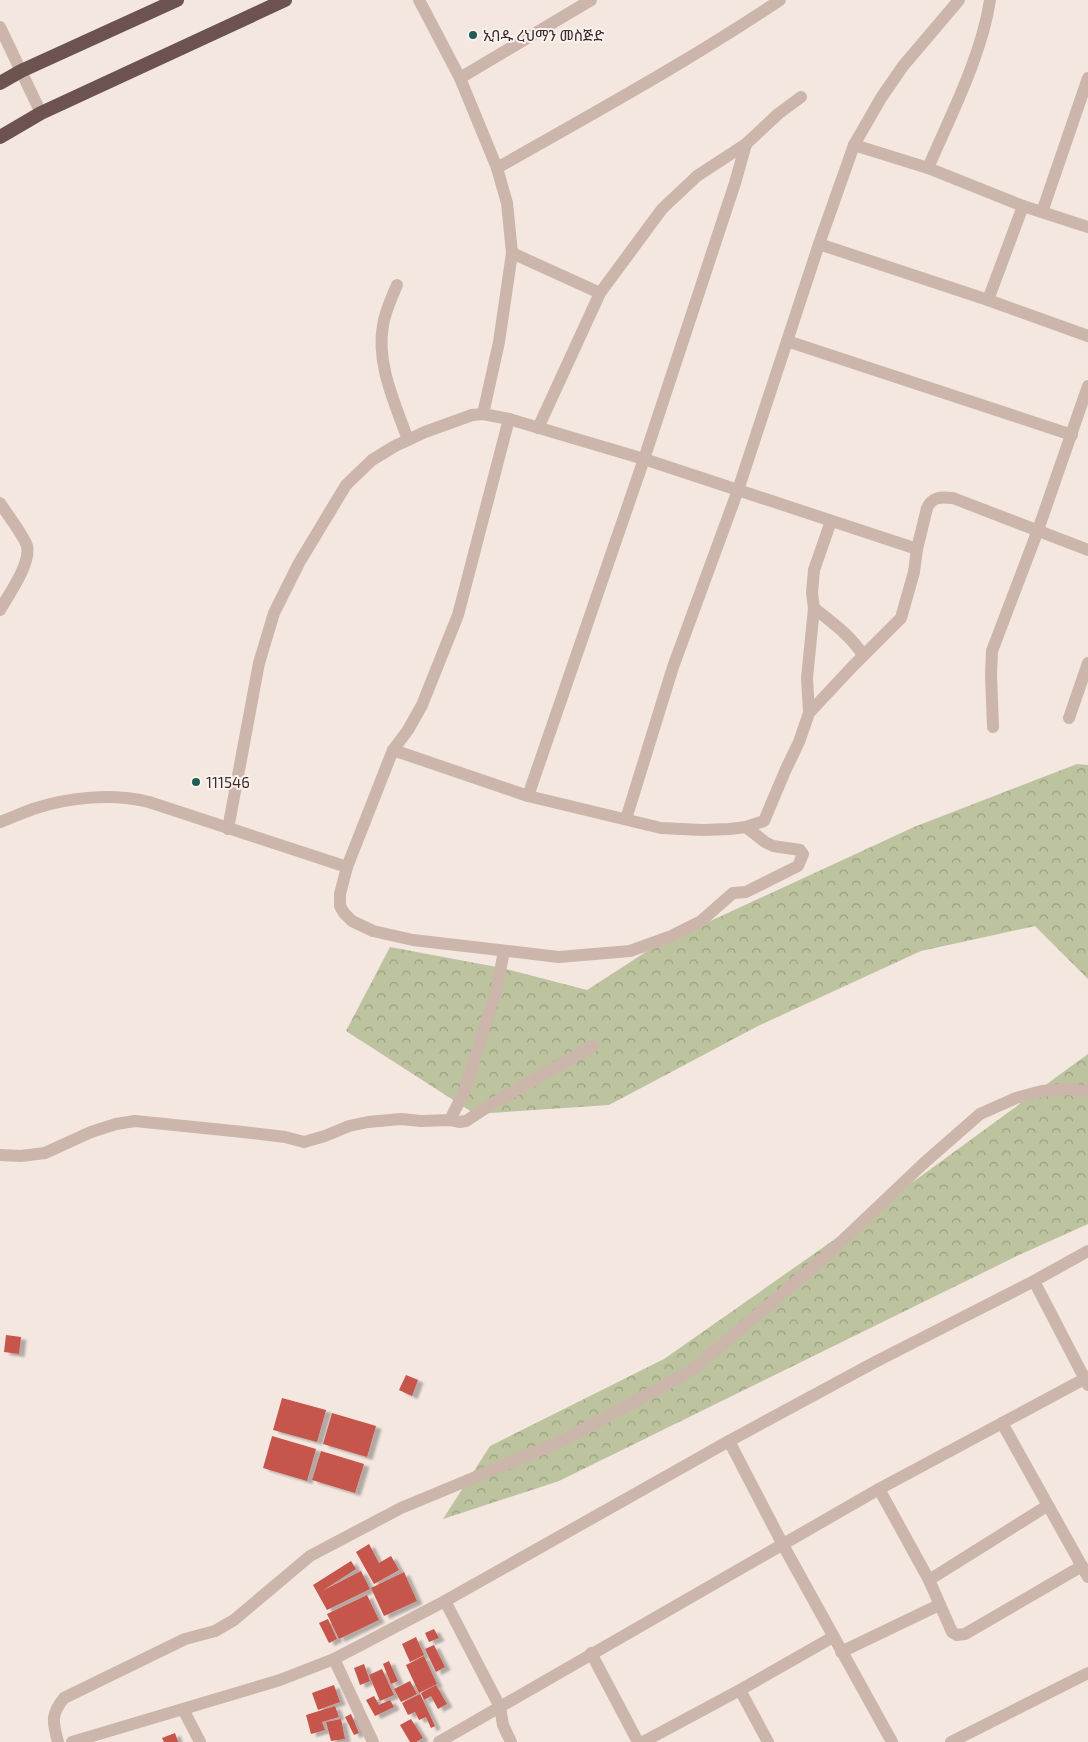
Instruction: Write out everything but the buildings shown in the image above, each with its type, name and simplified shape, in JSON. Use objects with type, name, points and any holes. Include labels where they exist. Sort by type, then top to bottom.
[{"type":"highway","points":[[0,83],[21,71],[177,0]]},
{"type":"highway","points":[[0,137],[40,113],[285,0]]},
{"type":"street","points":[[420,0],[460,78],[497,168],[507,203],[512,253],[499,342],[483,414]]},
{"type":"street","points":[[460,78],[591,0]]},
{"type":"street","points":[[497,168],[654,79],[731,33],[780,0]]},
{"type":"street","points":[[626,819],[673,667],[738,490],[819,244],[854,146],[881,98],[902,66],[959,0]]},
{"type":"street","points":[[928,168],[976,54],[990,0]]},
{"type":"street","points":[[0,26],[40,113]]},
{"type":"street","points":[[1042,212],[1088,78]]},
{"type":"street","points":[[538,428],[600,293],[662,209],[697,176],[746,144],[778,114],[801,97]]},
{"type":"street","points":[[528,796],[644,459],[735,183],[746,144]]},
{"type":"street","points":[[854,146],[928,168],[1023,206],[1088,227]]},
{"type":"street","points":[[988,300],[1023,206]]},
{"type":"street","points":[[819,244],[988,300],[1088,336]]},
{"type":"street","points":[[512,253],[600,293]]},
{"type":"street","points":[[397,285],[383,323],[381,347],[386,375],[408,440]]},
{"type":"street","points":[[787,341],[1072,435]]},
{"type":"street","points":[[993,727],[990,675],[992,651],[1038,530],[1088,386]]},
{"type":"street","points":[[228,829],[259,663],[274,613],[299,563],[346,485],[372,460],[408,440],[472,415],[483,414],[509,419],[644,459],[917,549]]},
{"type":"street","points":[[509,419],[458,615],[422,705],[408,730],[393,750],[347,867],[340,894],[340,906],[344,913],[352,921],[373,931],[413,940],[559,957],[630,951],[669,937],[701,921],[733,893],[746,892],[798,866],[803,854],[800,850],[773,846],[746,827]]},
{"type":"street","points":[[809,713],[901,618],[914,572],[917,549],[927,508],[930,502],[936,498],[954,498],[1088,550]]},
{"type":"street","points":[[0,503],[27,545],[28,556],[0,610]]},
{"type":"street","points":[[393,750],[528,796],[661,828],[702,830],[746,827],[764,821],[799,742],[809,713],[808,678],[814,608],[812,592],[814,570],[831,521]]},
{"type":"street","points":[[814,608],[843,632],[863,656]]},
{"type":"street","points":[[1069,718],[1088,663]]},
{"type":"street","points":[[0,822],[59,802],[86,798],[128,797],[149,802],[347,867]]},
{"type":"street","points":[[450,1120],[465,1090],[497,988],[504,951]]},
{"type":"street","points":[[0,1154],[21,1156],[45,1153],[90,1132],[116,1124],[135,1121],[244,1132],[304,1142],[349,1126],[368,1122],[402,1119],[466,1121],[593,1046]]},
{"type":"street","points":[[58,1742],[52,1720],[57,1706],[64,1698],[185,1639],[215,1631],[228,1624],[310,1556],[401,1508],[560,1442],[691,1371],[826,1257],[924,1163],[980,1114],[1016,1098],[1042,1091],[1065,1088],[1088,1091]]},
{"type":"street","points":[[72,1742],[280,1680],[334,1659],[445,1601],[729,1441],[1088,1251]]},
{"type":"street","points":[[439,1742],[879,1489],[960,1444],[1087,1380],[1034,1281]]},
{"type":"street","points":[[1002,1424],[1088,1577]]},
{"type":"street","points":[[729,1441],[783,1545],[892,1742]]},
{"type":"street","points":[[879,1489],[929,1580],[952,1632],[962,1636],[1082,1566]]},
{"type":"street","points":[[929,1580],[1048,1506]]},
{"type":"street","points":[[445,1601],[500,1707],[503,1725],[510,1742]]},
{"type":"street","points":[[841,1652],[939,1605]]},
{"type":"street","points":[[643,1742],[833,1637]]},
{"type":"street","points":[[591,1653],[638,1742]]},
{"type":"street","points":[[334,1659],[373,1742]]},
{"type":"street","points":[[951,1742],[1088,1673]]},
{"type":"street","points":[[740,1690],[768,1742]]},
{"type":"street","points":[[183,1709],[200,1742]]},
{"type":"green space","points":[[1077,764],[1088,765],[1088,979],[1035,926],[921,951],[758,1026],[609,1105],[475,1114],[346,1031],[390,947],[502,968],[587,990],[652,948],[914,827]]},
{"type":"green space","points":[[1088,1054],[1088,1224],[1019,1255],[559,1481],[443,1519],[490,1446],[664,1359],[828,1244]]},
{"type":"place","name":"ኢባዱ ረህማን መስጅድ","points":[[473,35]]},
{"type":"place","name":"111546","points":[[196,782]]}]
